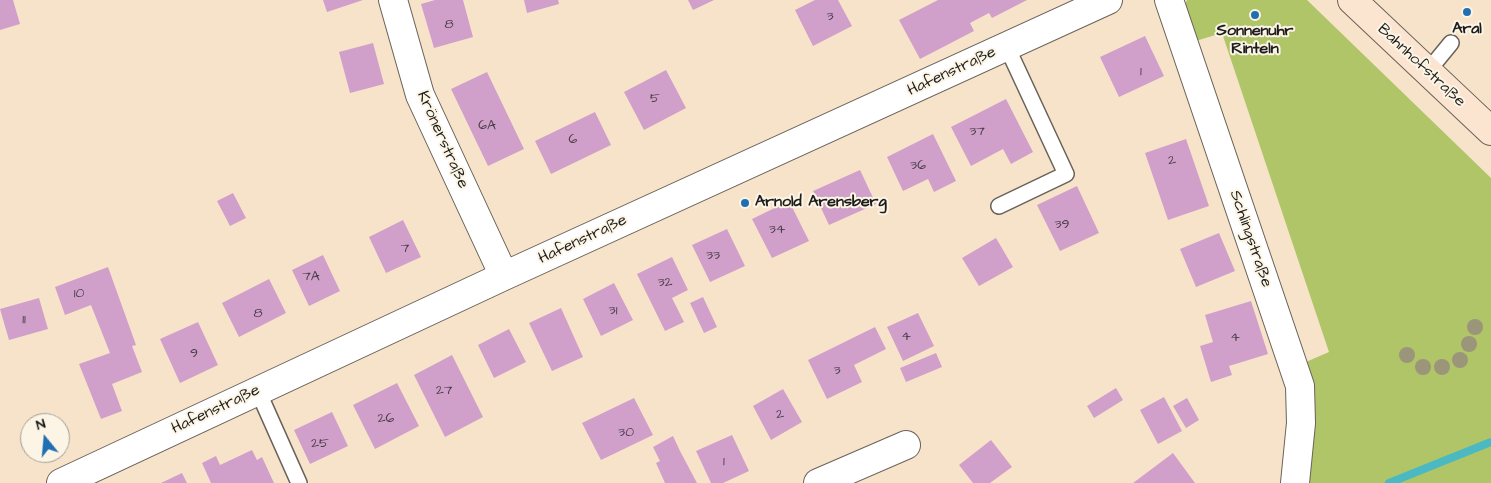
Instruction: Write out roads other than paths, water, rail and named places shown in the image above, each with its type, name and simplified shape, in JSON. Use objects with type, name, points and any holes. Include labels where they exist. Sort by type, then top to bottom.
[{"type":"main road","name":"Bahnhofstraße","points":[[1352,0],[1491,131]]},
{"type":"street","name":"Krönerstraße","points":[[393,0],[420,96],[504,276]]},
{"type":"street","name":"Hafenstraße","points":[[61,483],[504,276],[1108,0]]},
{"type":"street","name":"Schlingstraße","points":[[1169,0],[1300,386],[1301,423],[1295,483]]},
{"type":"street","points":[[818,483],[906,445]]},
{"type":"lane","points":[[1428,71],[1451,43]]},
{"type":"lane","points":[[999,206],[1066,174],[1007,47]]},
{"type":"lane","points":[[258,391],[299,483]]},
{"type":"waterway","points":[[1389,483],[1491,442]]},
{"type":"place","name":"Aral","points":[[1467,12]]},
{"type":"place","name":"Sonnenuhr Rinteln","points":[[1255,15]]},
{"type":"place","name":"Arnold Arensberg","points":[[745,203]]}]
